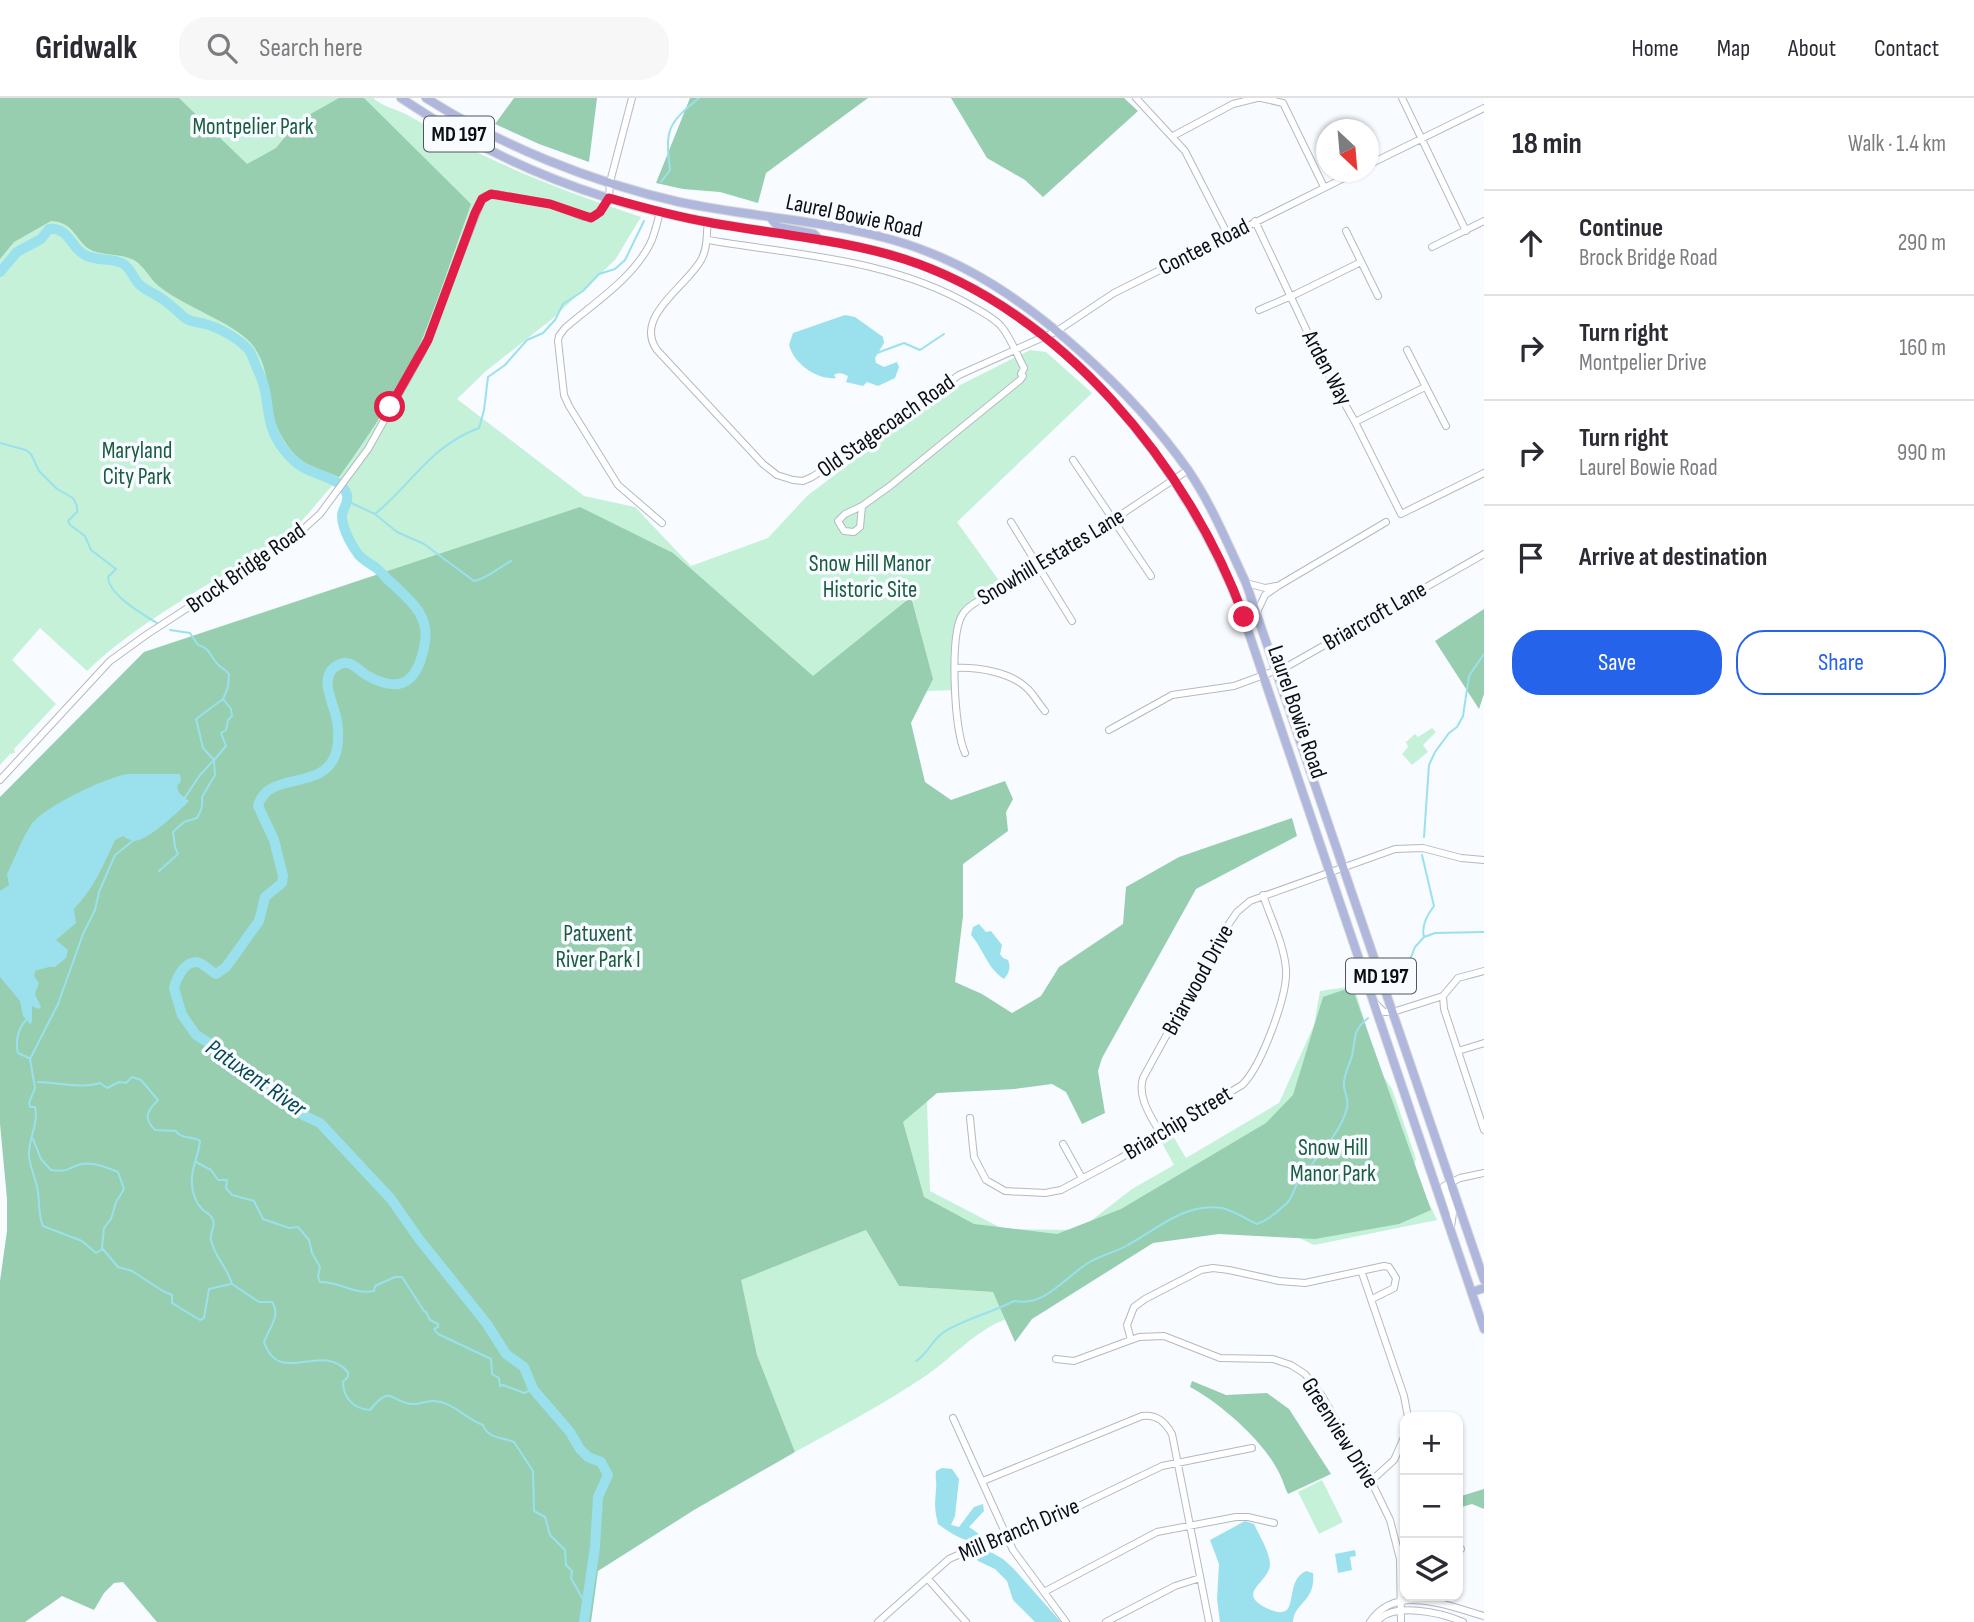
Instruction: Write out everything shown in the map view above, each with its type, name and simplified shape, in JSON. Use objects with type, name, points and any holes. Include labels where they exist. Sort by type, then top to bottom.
[{"type":"main road","name":"Laurel Bowie Road","points":[[401,98],[499,154],[564,184],[660,212],[886,254],[945,275],[995,302],[1044,338],[1091,379],[1126,416],[1157,453],[1203,525],[1240,607],[1472,1292],[1480,1305],[1484,1329]]},
{"type":"main road","name":"Laurel Bowie Road","points":[[426,98],[523,150],[610,182],[681,202],[869,234],[942,257],[995,285],[1058,331],[1132,399],[1188,470],[1214,515],[1246,583],[1484,1280]]},
{"type":"main road","points":[[770,217],[778,227],[814,234],[821,241]]},
{"type":"main road","points":[[1472,1292],[1484,1288]]},
{"type":"street","points":[[609,198],[610,182],[632,98]]},
{"type":"street","points":[[1136,98],[1173,136],[1189,158],[1228,235]]},
{"type":"street","points":[[1173,136],[1233,104],[1261,98],[1283,103],[1324,187]]},
{"type":"street","points":[[1402,98],[1466,231]]},
{"type":"street","points":[[1379,160],[1484,108]]},
{"type":"street","name":"Contee Road","points":[[1058,331],[1114,293],[1335,182]]},
{"type":"street","name":"Brock Bridge Road","points":[[0,780],[110,661],[289,542],[313,522],[368,449],[423,351],[475,213],[486,195],[497,194],[550,204],[591,218],[600,212],[609,198]]},
{"type":"street","points":[[660,212],[650,244],[639,261],[614,287],[565,328],[558,341],[564,394],[569,406],[615,481],[662,523]]},
{"type":"street","name":"Arden Way","points":[[1255,221],[1331,382],[1355,422],[1401,514],[1484,472]]},
{"type":"street","points":[[1432,247],[1484,221]]},
{"type":"street","name":"Old Stagecoach Road","points":[[708,222],[708,240],[700,263],[654,318],[650,327],[651,340],[657,350],[763,464],[782,477],[797,481],[812,477],[881,433],[959,375],[1058,331]]},
{"type":"street","points":[[1346,231],[1378,296]]},
{"type":"street","points":[[708,240],[848,262],[905,276],[954,296],[995,321],[1003,329],[1024,372],[890,486],[862,506],[845,514],[838,521],[844,531],[854,532],[860,527],[862,506]]},
{"type":"street","points":[[1259,310],[1361,262]]},
{"type":"street","points":[[1407,350],[1446,426]]},
{"type":"street","points":[[1355,422],[1425,387]]},
{"type":"street","points":[[1073,460],[1151,576]]},
{"type":"street","name":"Snowhill Estates Lane","points":[[965,753],[961,744],[955,668],[956,646],[963,613],[982,598],[1039,566],[1188,470]]},
{"type":"street","points":[[1011,522],[1072,621]]},
{"type":"street","points":[[1257,612],[1265,595],[1386,522]]},
{"type":"street","name":"Briarcroft Lane","points":[[1109,730],[1172,695],[1224,688],[1278,671],[1484,554]]},
{"type":"street","points":[[1246,583],[1265,588],[1278,586]]},
{"type":"street","points":[[955,668],[981,670],[1008,677],[1028,689],[1045,711]]},
{"type":"street","name":"Briarwood Drive","points":[[1161,1134],[1143,1098],[1143,1078],[1233,917],[1246,904],[1263,895],[1395,849],[1413,847],[1461,858],[1484,860]]},
{"type":"street","name":"Briarchip Street","points":[[970,1118],[974,1157],[982,1174],[992,1185],[1017,1192],[1045,1193],[1061,1190],[1083,1178],[1242,1085],[1261,1058],[1286,976],[1283,954],[1263,895]]},
{"type":"street","points":[[1374,1001],[1384,1012],[1393,1012],[1443,996],[1458,978],[1484,971]]},
{"type":"street","points":[[1443,996],[1444,1009],[1458,1051],[1481,1107],[1484,1129]]},
{"type":"street","points":[[1458,1051],[1484,1043]]},
{"type":"street","points":[[1063,1144],[1083,1178]]},
{"type":"street","points":[[1451,1229],[1453,1213],[1444,1186],[1484,1173]]},
{"type":"street","points":[[1131,1340],[1127,1325],[1133,1307],[1200,1270],[1213,1268],[1300,1283],[1387,1267],[1396,1278],[1393,1290],[1372,1299]]},
{"type":"street","points":[[1362,1273],[1407,1412]]},
{"type":"street","name":"Greenview Drive","points":[[1056,1359],[1069,1362],[1081,1359],[1149,1335],[1164,1336],[1220,1358],[1266,1358],[1298,1368],[1316,1387],[1371,1481],[1390,1520],[1400,1550]]},
{"type":"street","points":[[983,1480],[1149,1415],[1161,1419],[1172,1434],[1209,1622]]},
{"type":"street","points":[[953,1418],[1019,1559],[1066,1622]]},
{"type":"street","points":[[1371,1481],[1394,1460],[1400,1446]]},
{"type":"street","name":"Mill Branch Drive","points":[[878,1622],[949,1559],[1031,1529],[1137,1477],[1177,1462],[1252,1448]]},
{"type":"street","points":[[1044,1592],[1157,1532],[1243,1517],[1274,1523]]},
{"type":"street","points":[[1106,1622],[1175,1586],[1200,1578]]},
{"type":"street","points":[[928,1579],[966,1622]]},
{"type":"street","points":[[1370,1622],[1380,1610],[1400,1600]]},
{"type":"street","name":"Greenview Drive","points":[[1401,1622],[1402,1601]]},
{"type":"street","points":[[1411,1601],[1447,1605],[1484,1616]]},
{"type":"street","points":[[1377,1622],[1384,1614],[1401,1610],[1446,1616],[1463,1622]]},
{"type":"green space","points":[[0,98],[179,98],[247,164],[276,148],[298,121],[339,98],[364,98],[471,204],[415,356],[385,410],[339,477],[304,462],[286,444],[272,411],[263,364],[251,343],[232,328],[160,287],[134,260],[93,251],[66,225],[51,221],[14,242],[0,259]]},
{"type":"green space","name":"Patuxent River Park I","points":[[34,98],[373,98],[495,161],[580,196],[641,217],[615,260],[552,319],[486,371],[457,399],[584,496],[635,507],[691,566],[768,538],[807,496],[940,395],[1030,350],[1046,352],[1092,393],[957,522],[1000,582],[974,600],[959,624],[953,690],[903,692],[919,870],[930,1191],[1003,1229],[1079,1230],[1132,1189],[1174,1165],[1162,1143],[1155,1141],[1174,1129],[1173,1136],[1186,1158],[1279,1103],[1314,1025],[1320,991],[1354,986],[1379,1070],[1392,1089],[1416,1159],[1412,1168],[1437,1220],[1314,1245],[1209,1195],[1053,1283],[895,1200],[791,1260],[866,1230],[899,1286],[993,1292],[1006,1319],[974,1337],[911,1386],[795,1452],[757,1355],[742,1287],[384,577],[358,552],[347,537],[343,518],[348,495],[336,482],[292,529],[135,631],[87,671],[40,628],[12,660],[56,704],[14,749],[15,753],[10,754],[0,765],[0,131]]},
{"type":"green space","points":[[514,98],[597,98],[589,162],[495,124]]},
{"type":"green space","points":[[690,98],[868,98],[766,173],[758,203],[720,192],[683,189],[656,183]]},
{"type":"green space","points":[[951,98],[1124,98],[1138,111],[1043,197],[1025,180],[987,158]]},
{"type":"green space","name":"Snow Hill Manor Park","points":[[580,507],[673,553],[813,676],[911,597],[933,679],[911,723],[925,782],[951,800],[1005,781],[1013,799],[1006,812],[1008,831],[963,864],[963,916],[955,982],[982,994],[1012,1013],[1041,996],[1059,967],[1123,924],[1126,887],[1179,857],[1292,818],[1297,836],[1196,889],[1102,1058],[1098,1071],[1105,1113],[1082,1124],[1066,1092],[1052,1084],[937,1093],[903,1122],[924,1197],[974,1224],[1057,1234],[1121,1209],[1266,1123],[1293,1095],[1323,997],[1352,987],[1431,1210],[1399,1224],[1315,1239],[1219,1234],[1153,1243],[1032,1319],[1015,1342],[993,1292],[899,1286],[866,1230],[741,1280],[757,1355],[795,1452],[694,1510],[598,1571],[591,1622],[157,1622],[123,1582],[114,1583],[94,1610],[62,1596],[25,1622],[0,1622],[0,1281],[7,1231],[7,1199],[0,1124],[0,797],[144,652]]},
{"type":"green space","points":[[1484,609],[1484,694],[1479,709],[1435,641]]},
{"type":"green space","points":[[1432,728],[1436,732],[1423,745],[1428,752],[1412,765],[1402,754],[1408,747],[1406,742],[1415,734],[1418,737]]},
{"type":"green space","points":[[1192,1381],[1226,1395],[1267,1393],[1289,1409],[1331,1474],[1288,1494],[1279,1472],[1251,1434],[1226,1412],[1190,1387]]},
{"type":"green space","points":[[1322,1480],[1343,1522],[1319,1534],[1298,1492]]},
{"type":"green space","points":[[1484,1489],[1484,1509],[1472,1504],[1463,1507],[1463,1495]]},
{"type":"water","points":[[845,315],[855,317],[883,337],[884,343],[875,358],[876,363],[884,367],[897,362],[899,367],[895,378],[878,386],[867,382],[863,386],[846,382],[848,376],[842,374],[834,375],[836,378],[821,376],[807,369],[796,358],[789,345],[793,333]]},
{"type":"water","points":[[127,774],[180,774],[181,781],[177,786],[179,793],[189,801],[166,823],[145,837],[135,841],[123,836],[115,840],[93,885],[74,909],[76,923],[56,940],[68,950],[66,958],[55,967],[35,971],[34,976],[39,983],[35,994],[41,1007],[39,1009],[32,1006],[30,1024],[23,1016],[20,1001],[0,977],[0,891],[9,885],[7,874],[24,837],[38,818],[75,794]]},
{"type":"water","points":[[979,924],[986,932],[991,931],[1002,945],[1000,954],[1008,960],[1009,966],[1004,979],[993,969],[971,935],[973,927]]},
{"type":"water","points":[[942,1468],[952,1469],[959,1479],[955,1516],[951,1525],[959,1527],[974,1507],[983,1504],[984,1511],[969,1527],[979,1534],[980,1546],[1003,1559],[1014,1569],[1061,1622],[1035,1622],[1013,1600],[1007,1581],[995,1569],[978,1561],[966,1540],[938,1524],[935,1506],[936,1471]]},
{"type":"water","points":[[1245,1521],[1254,1524],[1270,1560],[1268,1571],[1253,1593],[1254,1599],[1260,1604],[1271,1610],[1286,1611],[1299,1576],[1306,1571],[1313,1573],[1311,1590],[1294,1615],[1293,1622],[1220,1622],[1217,1599],[1219,1564],[1210,1540]]},
{"type":"water","points":[[1355,1550],[1356,1556],[1350,1557],[1352,1570],[1338,1573],[1335,1554]]},
{"type":"waterway","points":[[661,182],[670,170],[668,146],[674,122],[699,98]]},
{"type":"waterway","points":[[347,501],[375,514],[434,455],[479,428],[488,377],[505,365],[527,340],[543,333],[555,320],[563,304],[583,291],[599,274],[615,269],[625,260],[644,221]]},
{"type":"waterway","name":"Patuxent River","points":[[0,272],[17,252],[41,239],[49,229],[56,229],[85,255],[125,265],[141,286],[185,318],[227,333],[242,344],[251,353],[264,386],[271,426],[278,442],[298,464],[336,482],[345,490],[347,503],[342,520],[353,546],[360,556],[407,597],[422,617],[425,642],[419,665],[408,680],[400,684],[381,682],[348,663],[333,668],[329,674],[328,688],[338,730],[336,753],[320,773],[273,788],[264,795],[258,806],[274,840],[283,876],[282,883],[265,897],[259,921],[226,967],[216,974],[201,963],[192,963],[181,972],[174,988],[182,1015],[196,1035],[214,1046],[239,1072],[320,1123],[391,1199],[419,1239],[487,1324],[506,1354],[524,1367],[533,1389],[570,1432],[580,1449],[588,1457],[601,1462],[608,1475],[598,1497],[595,1547],[584,1622]]},
{"type":"waterway","points":[[877,353],[904,343],[920,350],[944,334]]},
{"type":"waterway","points":[[0,443],[26,450],[31,454],[39,471],[57,489],[73,498],[77,512],[68,521],[85,536],[91,550],[116,569],[108,577],[114,591],[157,623]]},
{"type":"waterway","points":[[375,514],[397,532],[424,544],[474,581],[511,561]]},
{"type":"waterway","points":[[159,871],[178,854],[173,832],[184,822],[197,818],[200,813],[202,797],[215,775],[214,760],[226,746],[221,733],[226,730],[228,720],[232,716],[231,709],[223,699],[229,674],[216,663],[207,649],[198,645],[190,633],[170,630]]},
{"type":"waterway","points":[[1424,837],[1429,765],[1435,752],[1463,716],[1469,676],[1484,654]]},
{"type":"waterway","points":[[184,799],[214,760],[203,748],[196,719],[223,699]]},
{"type":"waterway","points":[[103,1249],[96,1253],[82,1241],[43,1226],[29,1156],[36,1114],[35,1107],[30,1107],[29,1103],[35,1088],[30,1059],[58,1004],[115,855],[135,839]]},
{"type":"waterway","points":[[1394,985],[1408,965],[1415,947],[1424,937],[1425,921],[1434,906],[1422,855]]},
{"type":"waterway","points":[[1424,937],[1435,933],[1484,932]]},
{"type":"waterway","points":[[916,1361],[947,1330],[1014,1301],[1025,1302],[1045,1296],[1088,1263],[1184,1213],[1209,1207],[1222,1208],[1257,1224],[1273,1215],[1289,1200],[1298,1182],[1344,1117],[1347,1105],[1345,1074],[1357,1031],[1368,1018]]},
{"type":"waterway","points":[[26,1020],[19,1031],[17,1049],[18,1053],[29,1058]]},
{"type":"waterway","points":[[38,1082],[77,1085],[100,1083],[107,1088],[119,1082],[126,1083],[132,1077],[141,1080],[158,1100],[148,1115],[155,1130],[176,1131],[180,1135],[200,1141],[192,1173],[196,1201],[213,1220],[213,1246],[232,1284],[259,1302],[272,1302],[274,1321],[264,1342],[271,1355],[280,1362],[325,1360],[337,1363],[348,1372],[348,1377],[343,1382],[345,1393],[350,1402],[359,1407],[370,1410],[387,1396],[412,1404],[441,1402],[483,1425],[488,1433],[514,1442],[533,1471],[534,1511],[545,1517],[550,1535],[565,1550],[566,1565],[572,1571],[571,1578],[586,1605]]},
{"type":"waterway","points":[[33,1139],[41,1159],[51,1170],[64,1171],[88,1163],[118,1172],[124,1189],[116,1202],[111,1219],[104,1228],[102,1248],[118,1267],[132,1271],[172,1295],[172,1303],[200,1320],[204,1318],[209,1289],[231,1284]]},
{"type":"waterway","points":[[196,1162],[211,1170],[218,1180],[227,1180],[226,1188],[232,1195],[254,1201],[263,1219],[289,1228],[298,1227],[309,1240],[312,1253],[320,1267],[320,1282],[366,1292],[374,1291],[375,1286],[395,1277],[402,1277],[430,1320],[438,1324],[434,1329],[438,1334],[491,1359],[492,1374],[499,1378],[500,1386],[524,1393],[533,1389]]},
{"type":"route","points":[[390,407],[428,340],[475,213],[486,195],[497,194],[550,204],[591,218],[600,212],[609,198],[708,222],[886,254],[945,275],[995,302],[1021,319],[1091,379],[1145,438],[1187,499],[1223,566],[1244,617]]},
{"type":"park label","name":"Montpelier Park","points":[[253,127]]},
{"type":"park label","name":"Maryland City Park","points":[[137,464]]},
{"type":"park label","name":"Snow Hill Manor Historic Site","points":[[870,577]]}]
